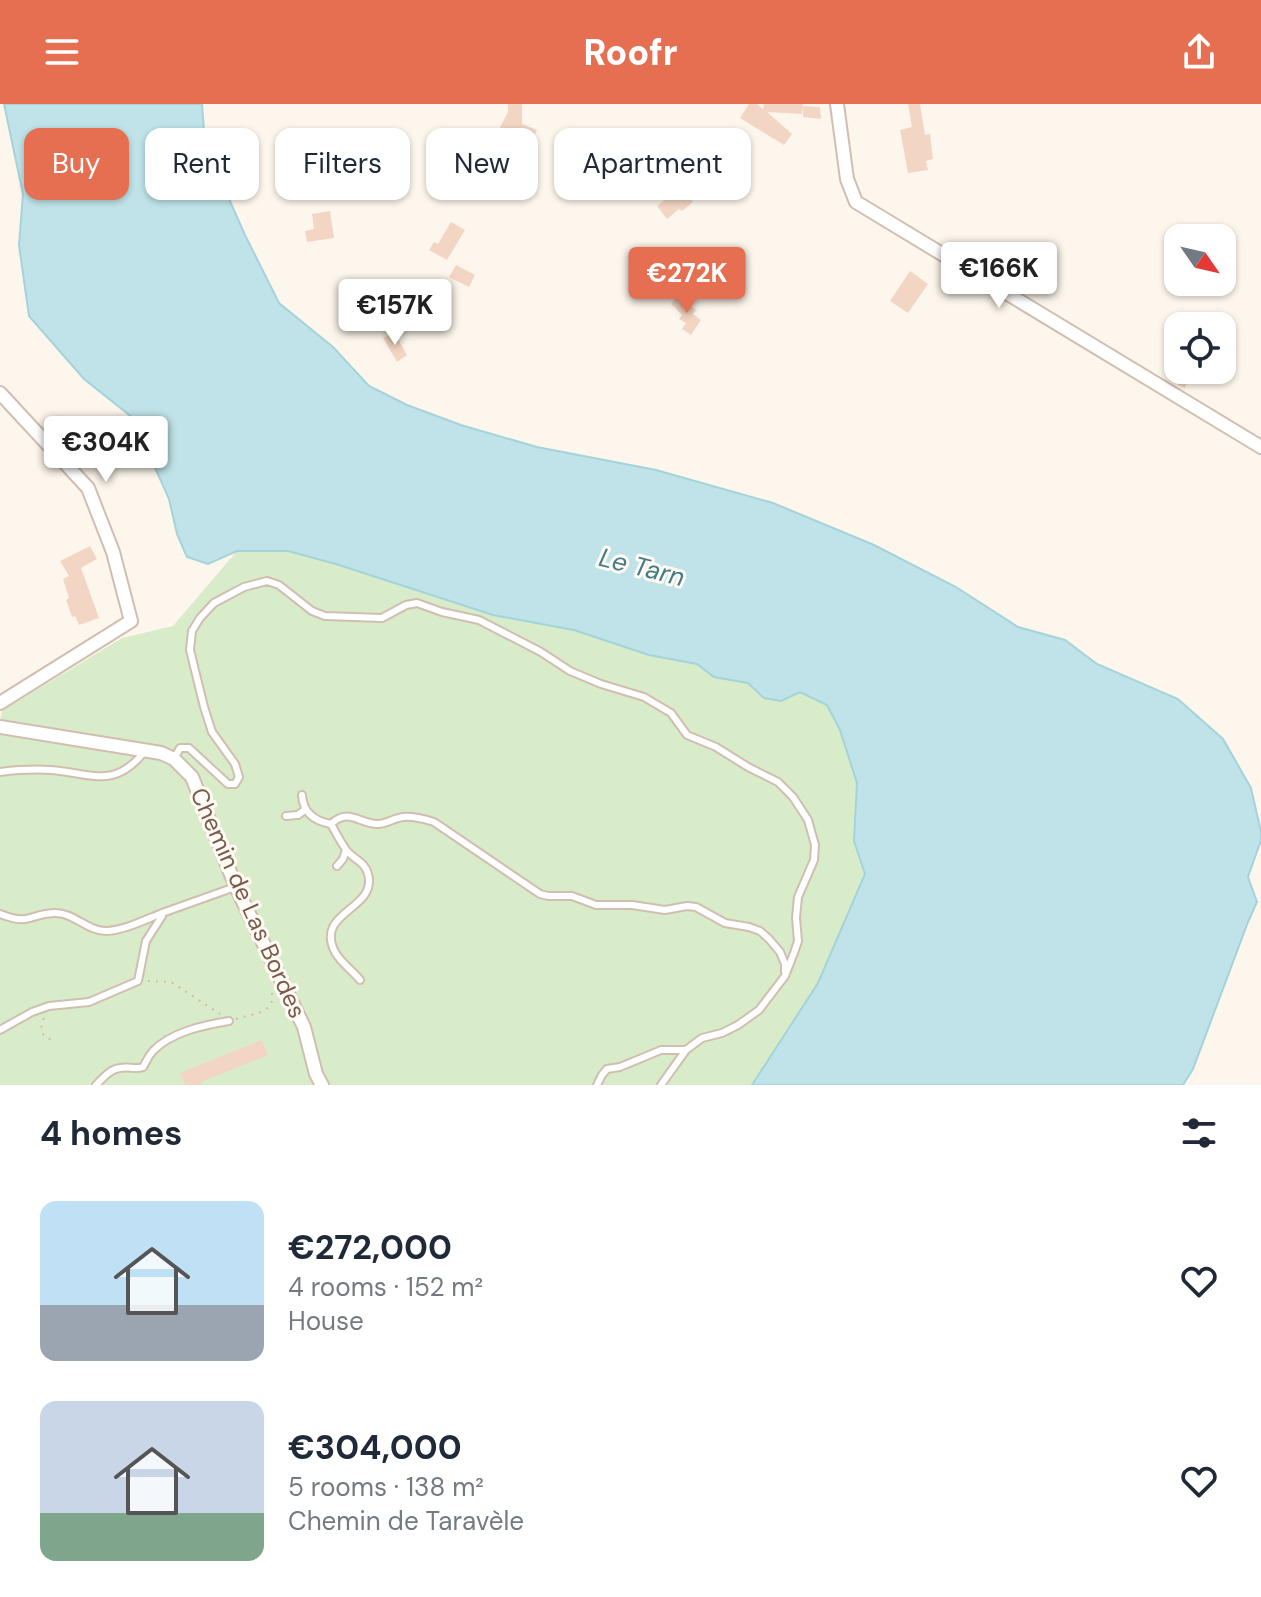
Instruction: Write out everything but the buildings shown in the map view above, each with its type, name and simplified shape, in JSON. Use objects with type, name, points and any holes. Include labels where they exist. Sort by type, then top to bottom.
[{"type":"street","points":[[837,104],[847,179],[856,202],[1261,447]]},
{"type":"street","points":[[0,393],[88,488],[113,552],[131,621],[0,703]]},
{"type":"street","points":[[0,727],[161,753],[174,759]]},
{"type":"street","name":"Chemin de Las Bordes","points":[[174,759],[192,777],[236,887],[304,1027],[316,1074],[322,1085]]},
{"type":"lane","points":[[174,759],[180,748],[189,748],[228,784],[235,784],[239,777],[235,764],[212,732],[190,650],[192,631],[214,603],[244,587],[267,581],[279,585],[312,611],[325,616],[382,618],[406,605],[417,603],[479,620],[570,671],[644,697],[671,713],[687,735],[716,747],[778,782],[793,797],[808,820],[815,845],[814,860],[798,897],[798,941],[785,976],[759,1010],[738,1025],[702,1038],[686,1050],[661,1085]]},
{"type":"lane","points":[[0,772],[55,770],[106,777],[127,768],[145,751]]},
{"type":"lane","points":[[302,795],[312,817],[331,824],[346,850],[367,869],[368,888],[362,900],[341,915],[331,933],[335,952],[360,980]]},
{"type":"lane","points":[[286,816],[298,815],[306,809]]},
{"type":"lane","points":[[331,824],[345,816],[379,824],[402,817],[422,818],[434,822],[540,894],[572,896],[596,905],[632,905],[665,910],[696,907],[725,923],[760,931],[780,952],[785,964],[785,976]]},
{"type":"lane","points":[[337,866],[346,850]]},
{"type":"lane","points":[[0,914],[25,920],[52,912],[105,931],[125,928],[236,887]]},
{"type":"lane","points":[[0,1030],[32,1012],[49,1006],[89,1002],[138,981],[146,941],[164,913]]},
{"type":"lane","points":[[96,1085],[115,1069],[143,1067],[149,1054],[158,1046],[189,1029],[229,1021]]},
{"type":"lane","points":[[597,1085],[607,1069],[620,1067],[661,1050],[686,1050]]},
{"type":"path","points":[[138,981],[171,982],[229,1021],[267,1010],[274,996],[268,983]]},
{"type":"path","points":[[49,1006],[40,1029],[47,1039],[54,1040]]},
{"type":"green space","points":[[237,551],[288,551],[493,615],[574,630],[649,655],[697,664],[715,677],[748,683],[764,698],[781,701],[800,692],[827,705],[840,730],[857,784],[854,841],[865,874],[818,983],[752,1085],[0,1085],[2,711],[122,638],[173,626]]},
{"type":"water","name":"Le Tarn","points":[[4,104],[202,104],[204,128],[145,128],[145,200],[229,200],[279,303],[333,347],[369,386],[407,405],[461,425],[537,447],[656,470],[773,503],[874,545],[956,587],[1018,627],[1065,640],[1097,664],[1178,699],[1223,739],[1251,788],[1261,832],[1248,877],[1257,902],[1193,1069],[1183,1085],[752,1085],[818,983],[865,874],[854,841],[857,783],[840,730],[827,705],[800,692],[781,701],[764,698],[748,683],[714,677],[697,664],[649,655],[574,630],[493,615],[288,551],[237,551],[208,564],[187,557],[177,534],[169,499],[133,418],[84,379],[29,316],[19,245],[23,194]]}]
